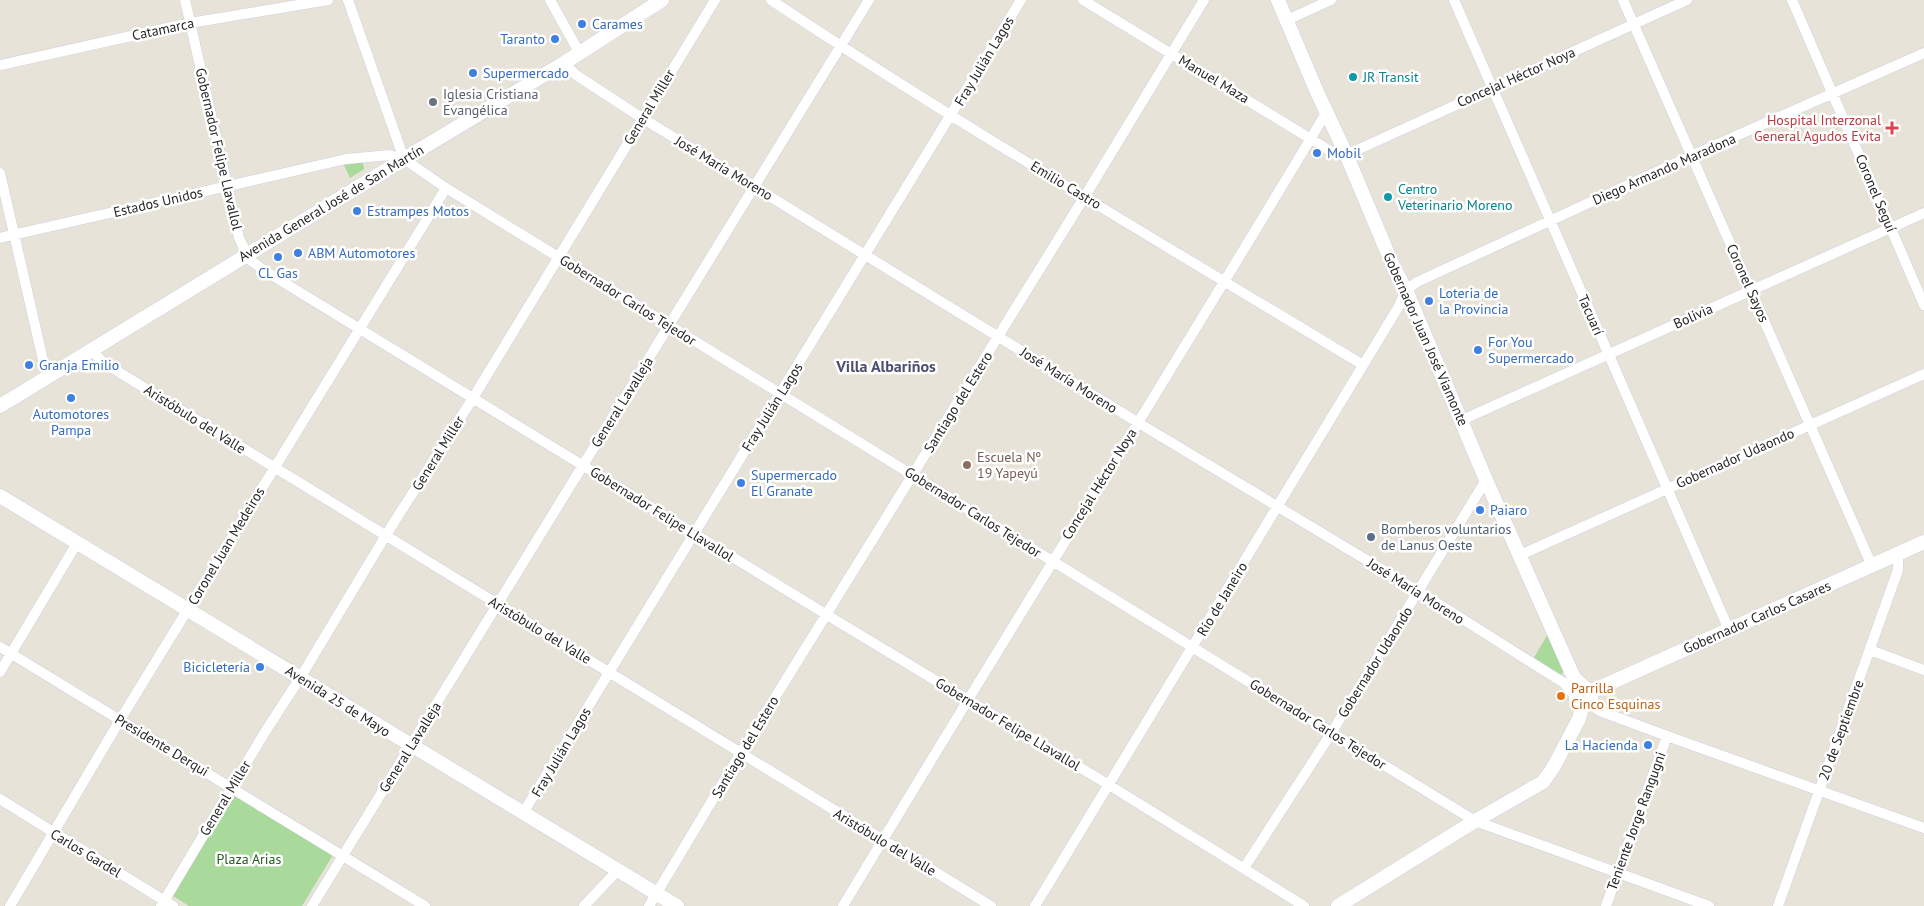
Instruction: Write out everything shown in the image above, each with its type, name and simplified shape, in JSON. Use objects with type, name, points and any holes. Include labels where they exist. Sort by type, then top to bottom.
[{"type":"main road","name":"Avenida General José de San Martín","points":[[0,406],[247,254],[564,63],[662,0]]},
{"type":"main road","name":"Gobernador Juan José Viamonte","points":[[1278,0],[1394,268],[1406,290],[1486,480],[1583,696]]},
{"type":"main road","name":"Avenida 25 de Mayo","points":[[0,496],[677,906]]},
{"type":"main road","name":"Gobernador Carlos Casares","points":[[1583,696],[1924,542]]},
{"type":"main road","points":[[1338,906],[1475,821],[1543,782],[1553,768],[1579,719],[1583,696]]},
{"type":"street","name":"Gobernador Felipe Llavallol","points":[[185,0],[239,238],[247,254],[265,271],[694,533],[826,616],[1109,785],[1304,906]]},
{"type":"street","name":"Catamarca","points":[[0,65],[190,23],[328,0]]},
{"type":"street","points":[[348,0],[404,159]]},
{"type":"street","points":[[550,0],[580,52]]},
{"type":"street","name":"General Miller","points":[[162,903],[231,787],[300,678],[386,535],[473,398],[715,0]]},
{"type":"street","name":"Emilio Castro","points":[[771,0],[840,46],[1363,365]]},
{"type":"street","name":"General Lavalleja","points":[[312,906],[869,0]]},
{"type":"street","name":"Fray Julián Lagos","points":[[523,813],[1022,0]]},
{"type":"street","name":"Manuel Maza","points":[[1083,0],[1332,152],[1340,155],[1346,154]]},
{"type":"street","name":"Santiago del Estero","points":[[649,906],[740,754],[1204,0]]},
{"type":"street","points":[[1287,20],[1331,0]]},
{"type":"street","name":"Tacuarí","points":[[1454,0],[1728,630]]},
{"type":"street","name":"Coronel Sayos","points":[[1624,0],[1872,566]]},
{"type":"street","name":"Concejal Héctor Noya","points":[[1346,154],[1687,0]]},
{"type":"street","name":"Coronel Seguí","points":[[1792,0],[1924,305]]},
{"type":"street","name":"Diego Armando Maradona","points":[[1406,290],[1417,282],[1550,220],[1924,53]]},
{"type":"street","name":"José María Moreno","points":[[564,63],[576,75],[642,118],[1137,422],[1418,591],[1564,683],[1600,711],[1924,828]]},
{"type":"street","name":"Concejal Héctor Noya","points":[[843,906],[1052,560],[1225,282],[1326,113]]},
{"type":"street","name":"Estados Unidos","points":[[0,238],[361,157],[390,155],[404,159]]},
{"type":"street","name":"Gobernador Carlos Tejedor","points":[[404,159],[446,188],[1475,821],[1709,906]]},
{"type":"street","points":[[0,173],[49,375]]},
{"type":"street","name":"Coronel Juan Medeiros","points":[[10,906],[120,720],[446,188]]},
{"type":"street","name":"Bolivia","points":[[1462,420],[1924,213]]},
{"type":"street","name":"Río de Janeiro","points":[[1035,906],[1194,647],[1399,306],[1406,290]]},
{"type":"street","name":"Aristóbulo del Valle","points":[[92,351],[104,363],[274,468],[991,906]]},
{"type":"street","name":"Gobernador Udaondo","points":[[1520,555],[1924,374]]},
{"type":"street","name":"Gobernador Udaondo","points":[[1244,868],[1332,732],[1486,480]]},
{"type":"street","points":[[0,672],[77,543]]},
{"type":"street","name":"20 de Septiembre","points":[[1778,906],[1898,570],[1898,554]]},
{"type":"street","name":"Presidente Derqui","points":[[0,648],[344,855],[425,906]]},
{"type":"street","points":[[1870,650],[1924,670]]},
{"type":"street","name":"Teniente Jorge Rangugni","points":[[1606,906],[1667,736]]},
{"type":"street","name":"Carlos Gardel","points":[[0,799],[162,903],[174,906]]},
{"type":"street","points":[[584,906],[618,870]]},
{"type":"green space","points":[[363,162],[364,169],[350,178],[344,165]]},
{"type":"green space","points":[[1549,632],[1564,669],[1562,674],[1557,675],[1532,661]]},
{"type":"green space","name":"Plaza Arias","points":[[233,795],[333,855],[302,906],[189,906],[173,896]]},
{"type":"place","name":"Carames","points":[[582,24]]},
{"type":"place","name":"Taranto","points":[[555,39]]},
{"type":"place","name":"Supermercado","points":[[473,73]]},
{"type":"place","name":"JR Transit","points":[[1353,77]]},
{"type":"place","name":"Iglesia Cristiana Evangélica","points":[[433,102]]},
{"type":"place","name":"Hospital Interzonal General Agudos Evita","points":[[1892,128]]},
{"type":"place","name":"Mobil","points":[[1317,153]]},
{"type":"place","name":"Centro Veterinario Moreno","points":[[1388,197]]},
{"type":"place","name":"Estrampes Motos","points":[[357,211]]},
{"type":"place","name":"ABM Automotores","points":[[298,253]]},
{"type":"place","name":"CL Gas","points":[[278,257]]},
{"type":"place","name":"Loteria de la Provincia","points":[[1429,301]]},
{"type":"place","name":"For You Supermercado","points":[[1478,350]]},
{"type":"place","name":"Granja Emilio","points":[[29,365]]},
{"type":"place","name":"Automotores Pampa","points":[[71,398]]},
{"type":"place","name":"Escuela Nº 19 Yapeyú","points":[[967,465]]},
{"type":"place","name":"Supermercado El Granate","points":[[741,483]]},
{"type":"place","name":"Paiaro","points":[[1480,510]]},
{"type":"place","name":"Bomberos voluntarios de Lanus Oeste","points":[[1371,537]]},
{"type":"place","name":"Bicicletería","points":[[260,667]]},
{"type":"place","name":"Parrilla Cinco Esquinas","points":[[1561,696]]},
{"type":"place","name":"La Hacienda","points":[[1648,745]]},
{"type":"district","name":"Villa Albariños","points":[[886,366]]}]
